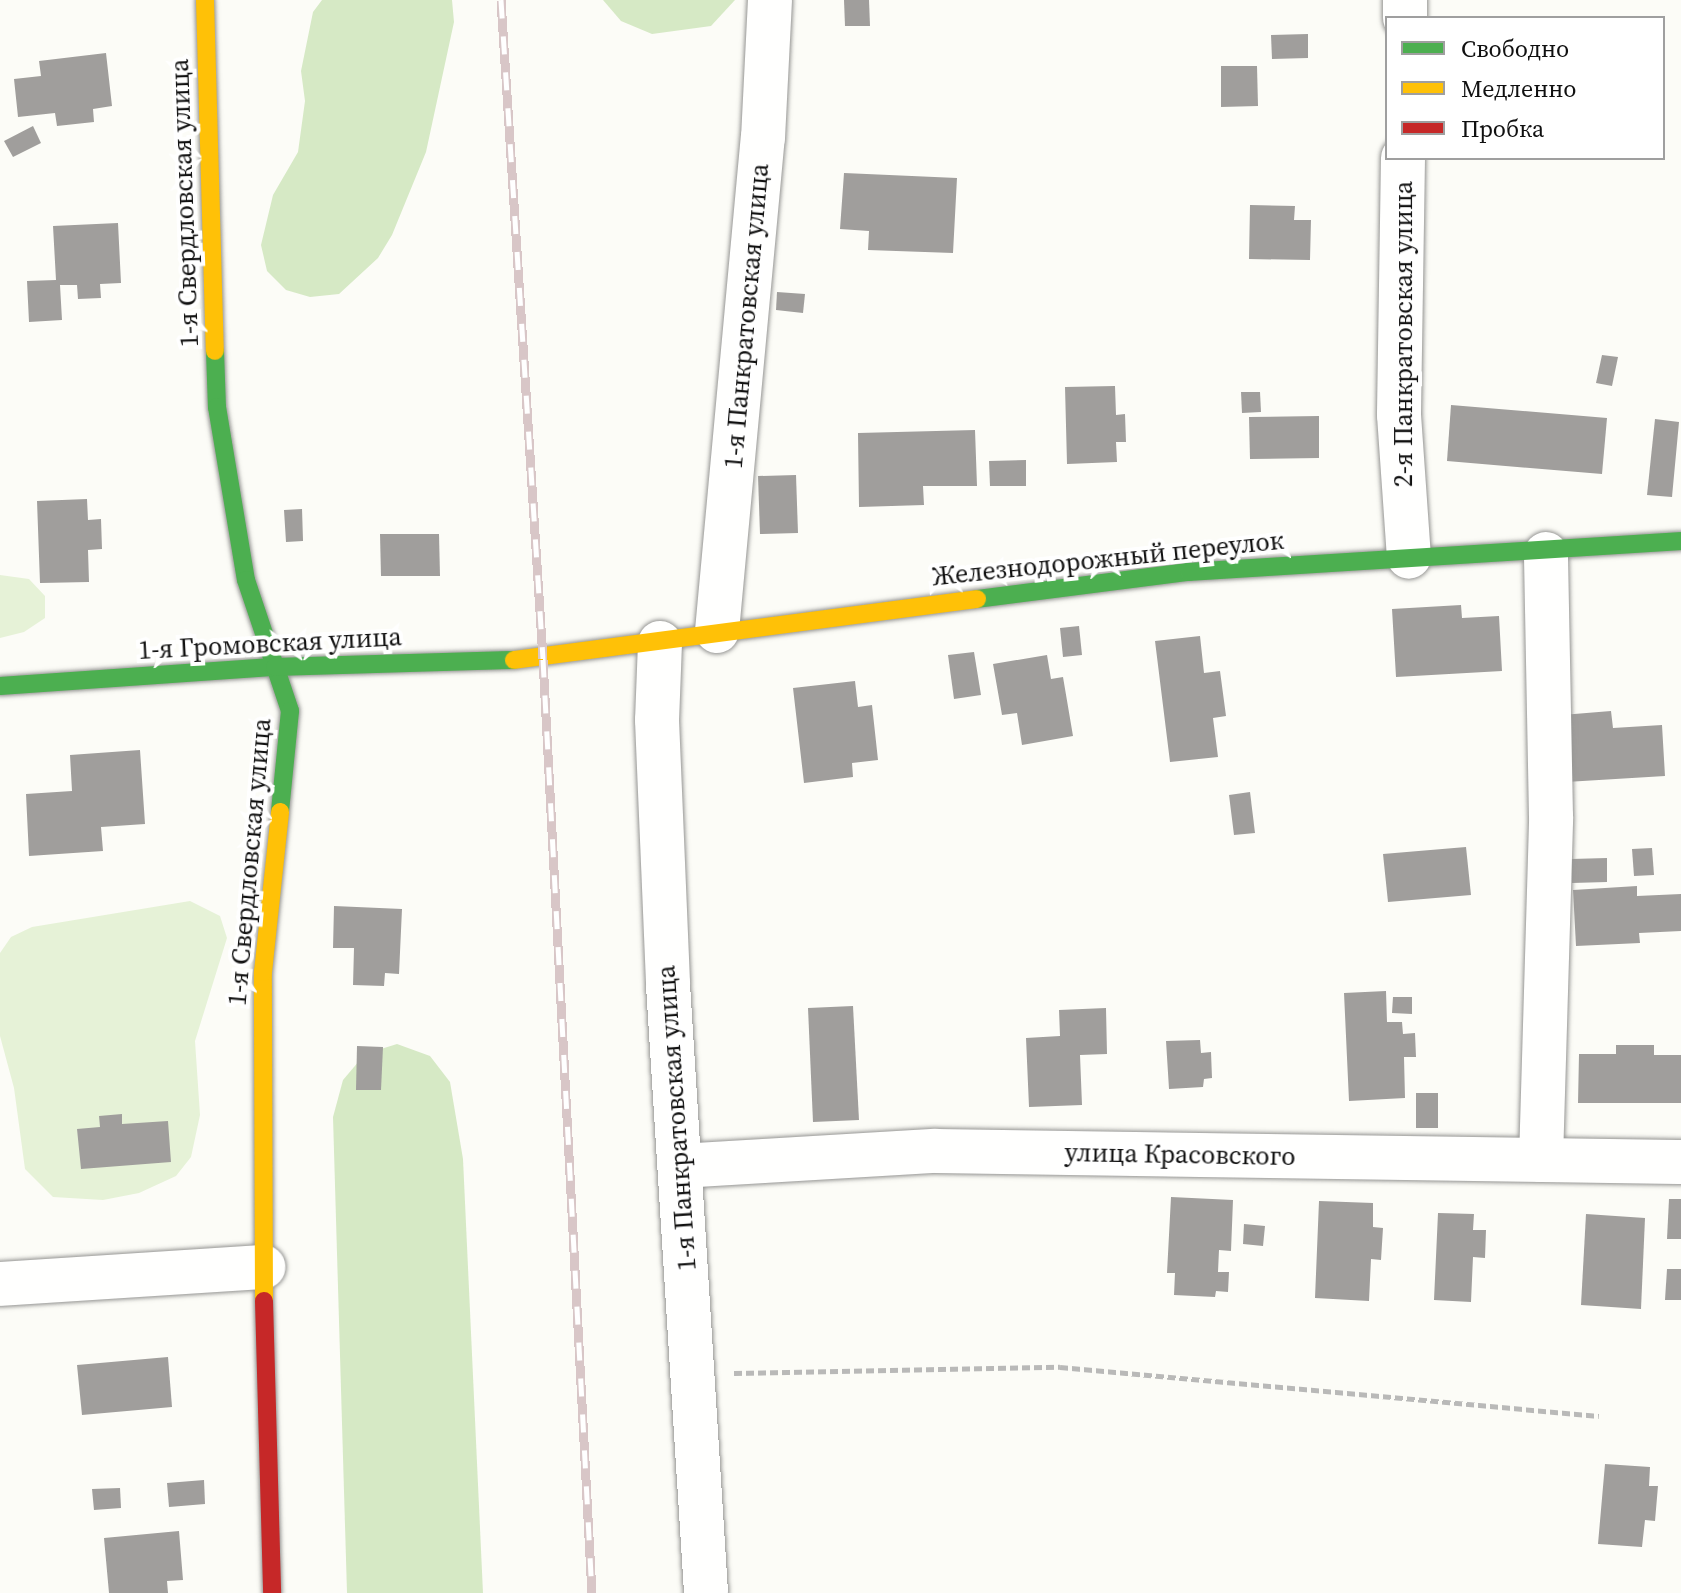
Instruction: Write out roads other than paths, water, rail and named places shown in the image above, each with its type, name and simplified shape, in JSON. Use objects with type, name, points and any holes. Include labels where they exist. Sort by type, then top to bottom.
[{"type":"street","name":"1-я Свердловская улица","points":[[205,0],[217,407],[246,580],[290,711],[288,771],[274,843],[263,972],[263,1267],[272,1593]]},
{"type":"street","name":"1-я Панкратовская улица","points":[[717,631],[761,153],[770,0]]},
{"type":"street","name":"2-я Панкратовская улица","points":[[1403,160],[1399,415],[1409,557]]},
{"type":"street","name":"Железнодорожный переулок","points":[[543,659],[660,643],[717,631],[1189,572],[1409,557],[1546,554],[1681,541]]},
{"type":"street","points":[[1541,1160],[1551,817],[1546,554]]},
{"type":"street","name":"1-я Панкратовская улица","points":[[660,643],[657,720],[706,1593]]},
{"type":"street","name":"1-я Громовская улица","points":[[0,686],[275,667],[543,659]]},
{"type":"street","name":"улица Красовского","points":[[680,1166],[936,1151],[1681,1162]]},
{"type":"street","points":[[0,1284],[263,1267]]},
{"type":"railway","points":[[501,0],[543,659],[592,1593]]}]
